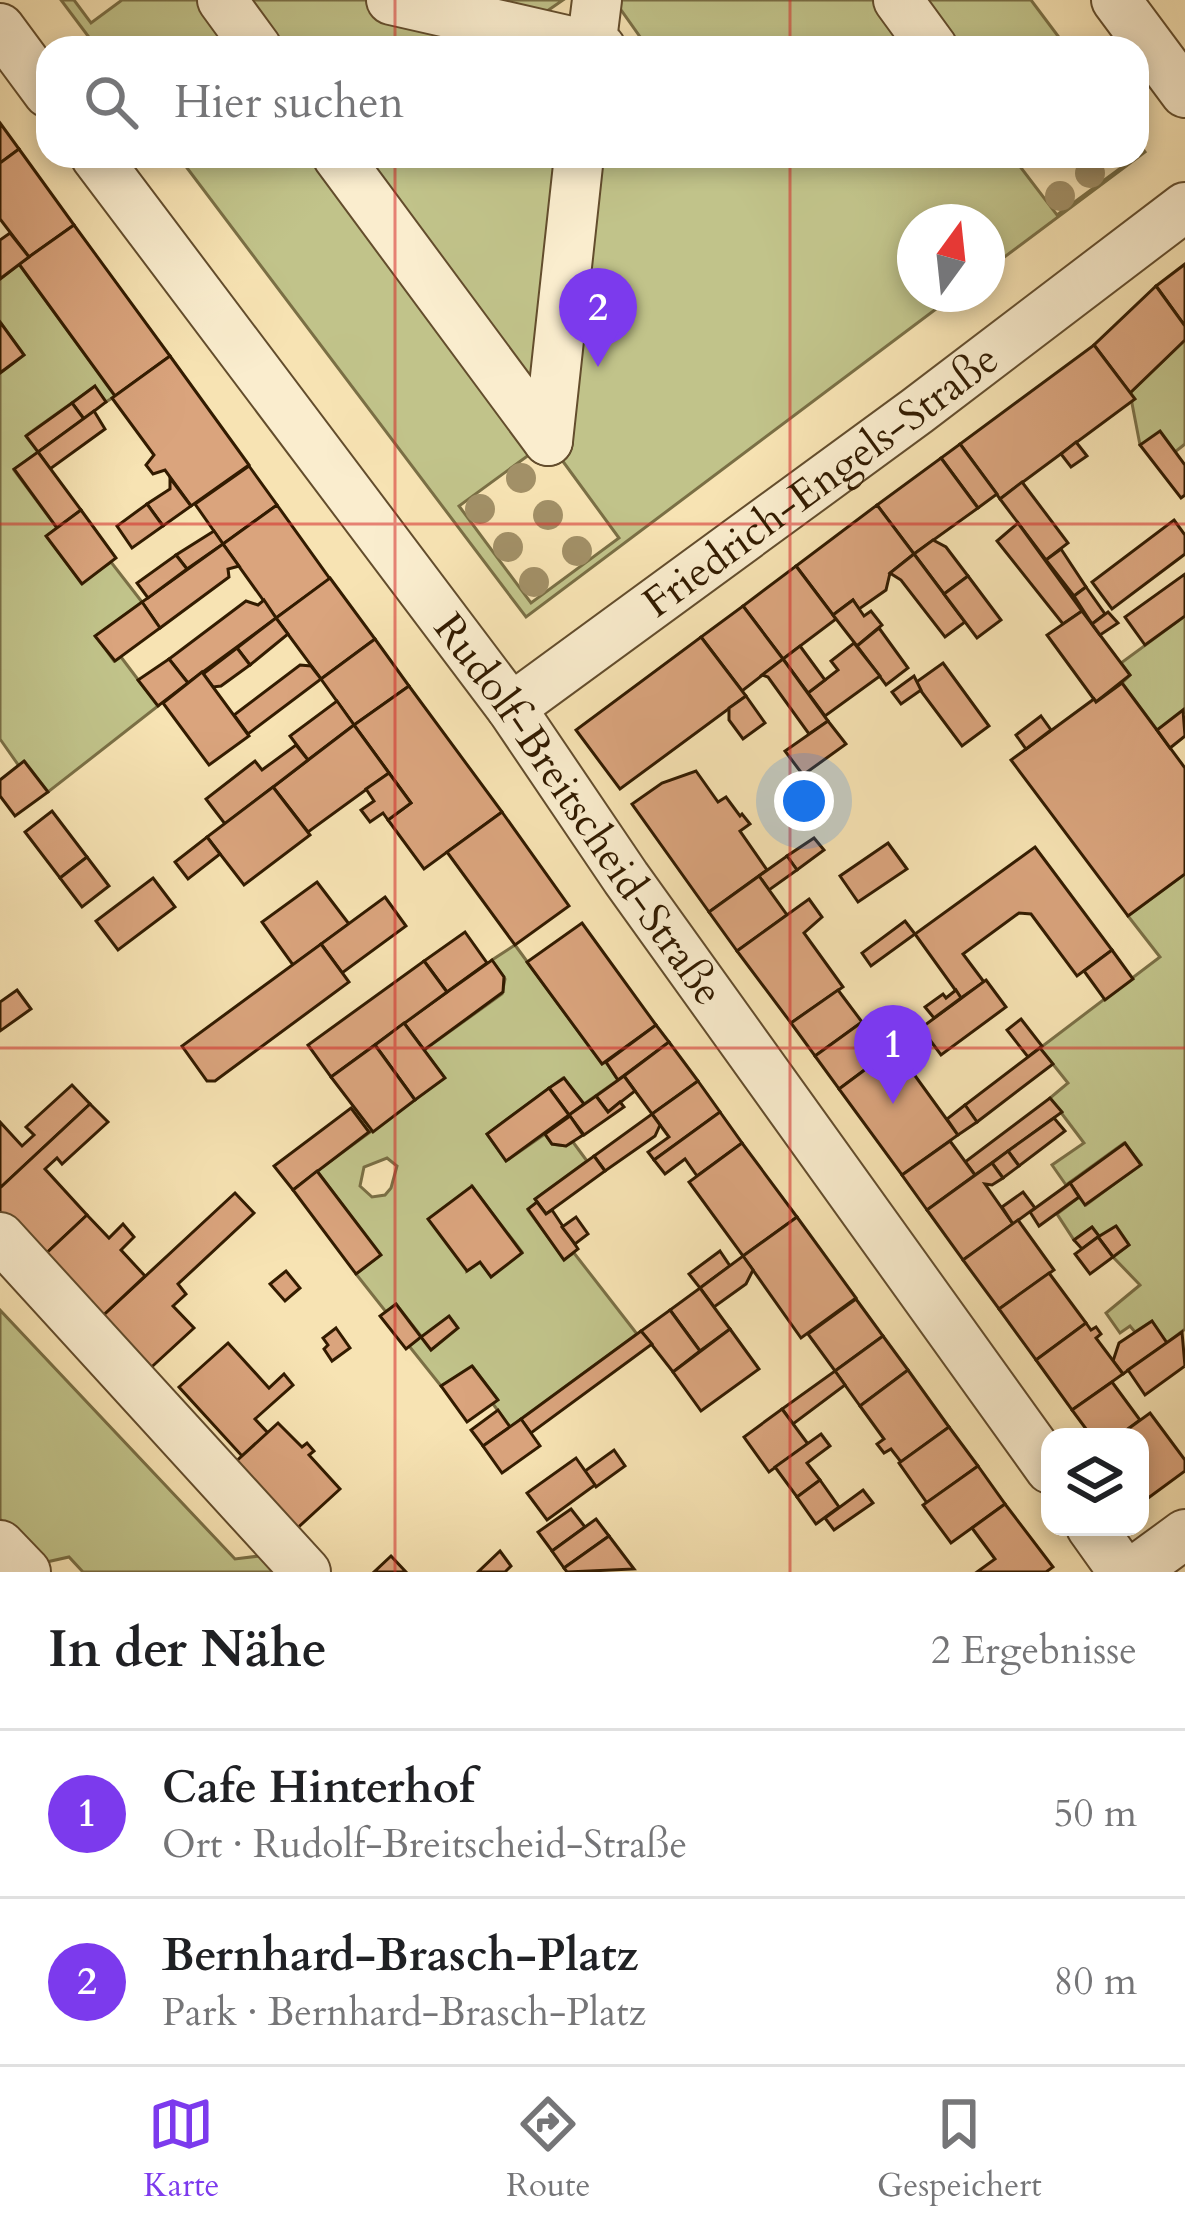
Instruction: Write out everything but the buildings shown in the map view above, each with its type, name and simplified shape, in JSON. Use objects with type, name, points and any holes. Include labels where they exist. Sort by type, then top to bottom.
[{"type":"street","points":[[221,0],[248,36]]},
{"type":"street","points":[[392,0],[595,35]]},
{"type":"street","points":[[898,0],[924,36]]},
{"type":"street","points":[[1116,0],[1143,36]]},
{"type":"street","points":[[0,28],[36,77]]},
{"type":"street","points":[[1149,44],[1185,93]]},
{"type":"street","name":"Rudolf-Breitscheid-Straße","points":[[104,168],[511,708],[640,897],[1041,1456]]},
{"type":"street","points":[[346,168],[548,441],[578,168]]},
{"type":"street","name":"Friedrich-Engels-Straße","points":[[511,708],[1185,207]]},
{"type":"street","points":[[0,1237],[306,1572]]},
{"type":"street","points":[[1132,1572],[1185,1534]]},
{"type":"street","points":[[1097,1536],[1123,1572]]},
{"type":"street","points":[[0,1545],[26,1572]]},
{"type":"green space","points":[[61,0],[74,0],[91,23],[122,0],[563,0],[524,27],[530,36],[88,36]]},
{"type":"green space","points":[[614,0],[1031,0],[1058,36],[640,36]]},
{"type":"green space","points":[[187,168],[1021,168],[1057,215],[1124,168],[1005,257],[1005,204],[897,204],[897,312],[932,312],[526,617]],"holes":[[[548,441],[619,538],[531,603],[459,506]]]},
{"type":"green space","points":[[19,264],[115,396],[106,402],[94,387],[27,435],[38,452],[14,470],[57,528],[47,536],[81,583],[111,562],[142,602],[96,636],[114,661],[121,657],[158,706],[48,792],[25,762],[19,766],[0,739],[0,373],[24,355],[0,322],[0,279]]},
{"type":"green space","points":[[1185,340],[1185,444],[1175,452],[1140,445],[1130,393]]},
{"type":"green space","points":[[1185,616],[1185,712],[1157,730],[1122,683],[1130,675],[1121,663]]},
{"type":"green space","points":[[1185,874],[1185,1329],[1167,1343],[1152,1321],[1135,1332],[1130,1326],[1120,1333],[1106,1313],[1140,1285],[1113,1257],[1129,1245],[1117,1227],[1100,1238],[1092,1227],[1074,1240],[1057,1214],[1079,1197],[1086,1205],[1141,1164],[1124,1143],[1066,1185],[1052,1165],[1084,1143],[1050,1098],[1068,1083],[1040,1048],[1160,957],[1128,916]]},
{"type":"green space","points":[[515,945],[618,1080],[584,1104],[563,1078],[487,1134],[506,1161],[545,1134],[552,1144],[573,1142],[587,1161],[535,1199],[528,1210],[564,1259],[574,1253],[637,1334],[510,1427],[493,1404],[497,1399],[473,1367],[441,1386],[409,1346],[421,1336],[396,1304],[386,1312],[356,1274],[380,1255],[317,1171],[444,1078],[424,1050],[502,994],[505,979],[492,960]],"holes":[[[387,1158],[397,1166],[391,1188],[385,1195],[372,1197],[360,1186],[364,1167]],[[472,1187],[522,1252],[491,1276],[480,1262],[467,1271]]]},
{"type":"green space","points":[[0,1310],[235,1559],[267,1555],[282,1572],[83,1572],[69,1557],[42,1563],[0,1519]]},
{"type":"place","name":"Bernhard-Brasch-Platz","points":[[598,367]]},
{"type":"place","name":"Cafe Hinterhof","points":[[893,1104]]}]
